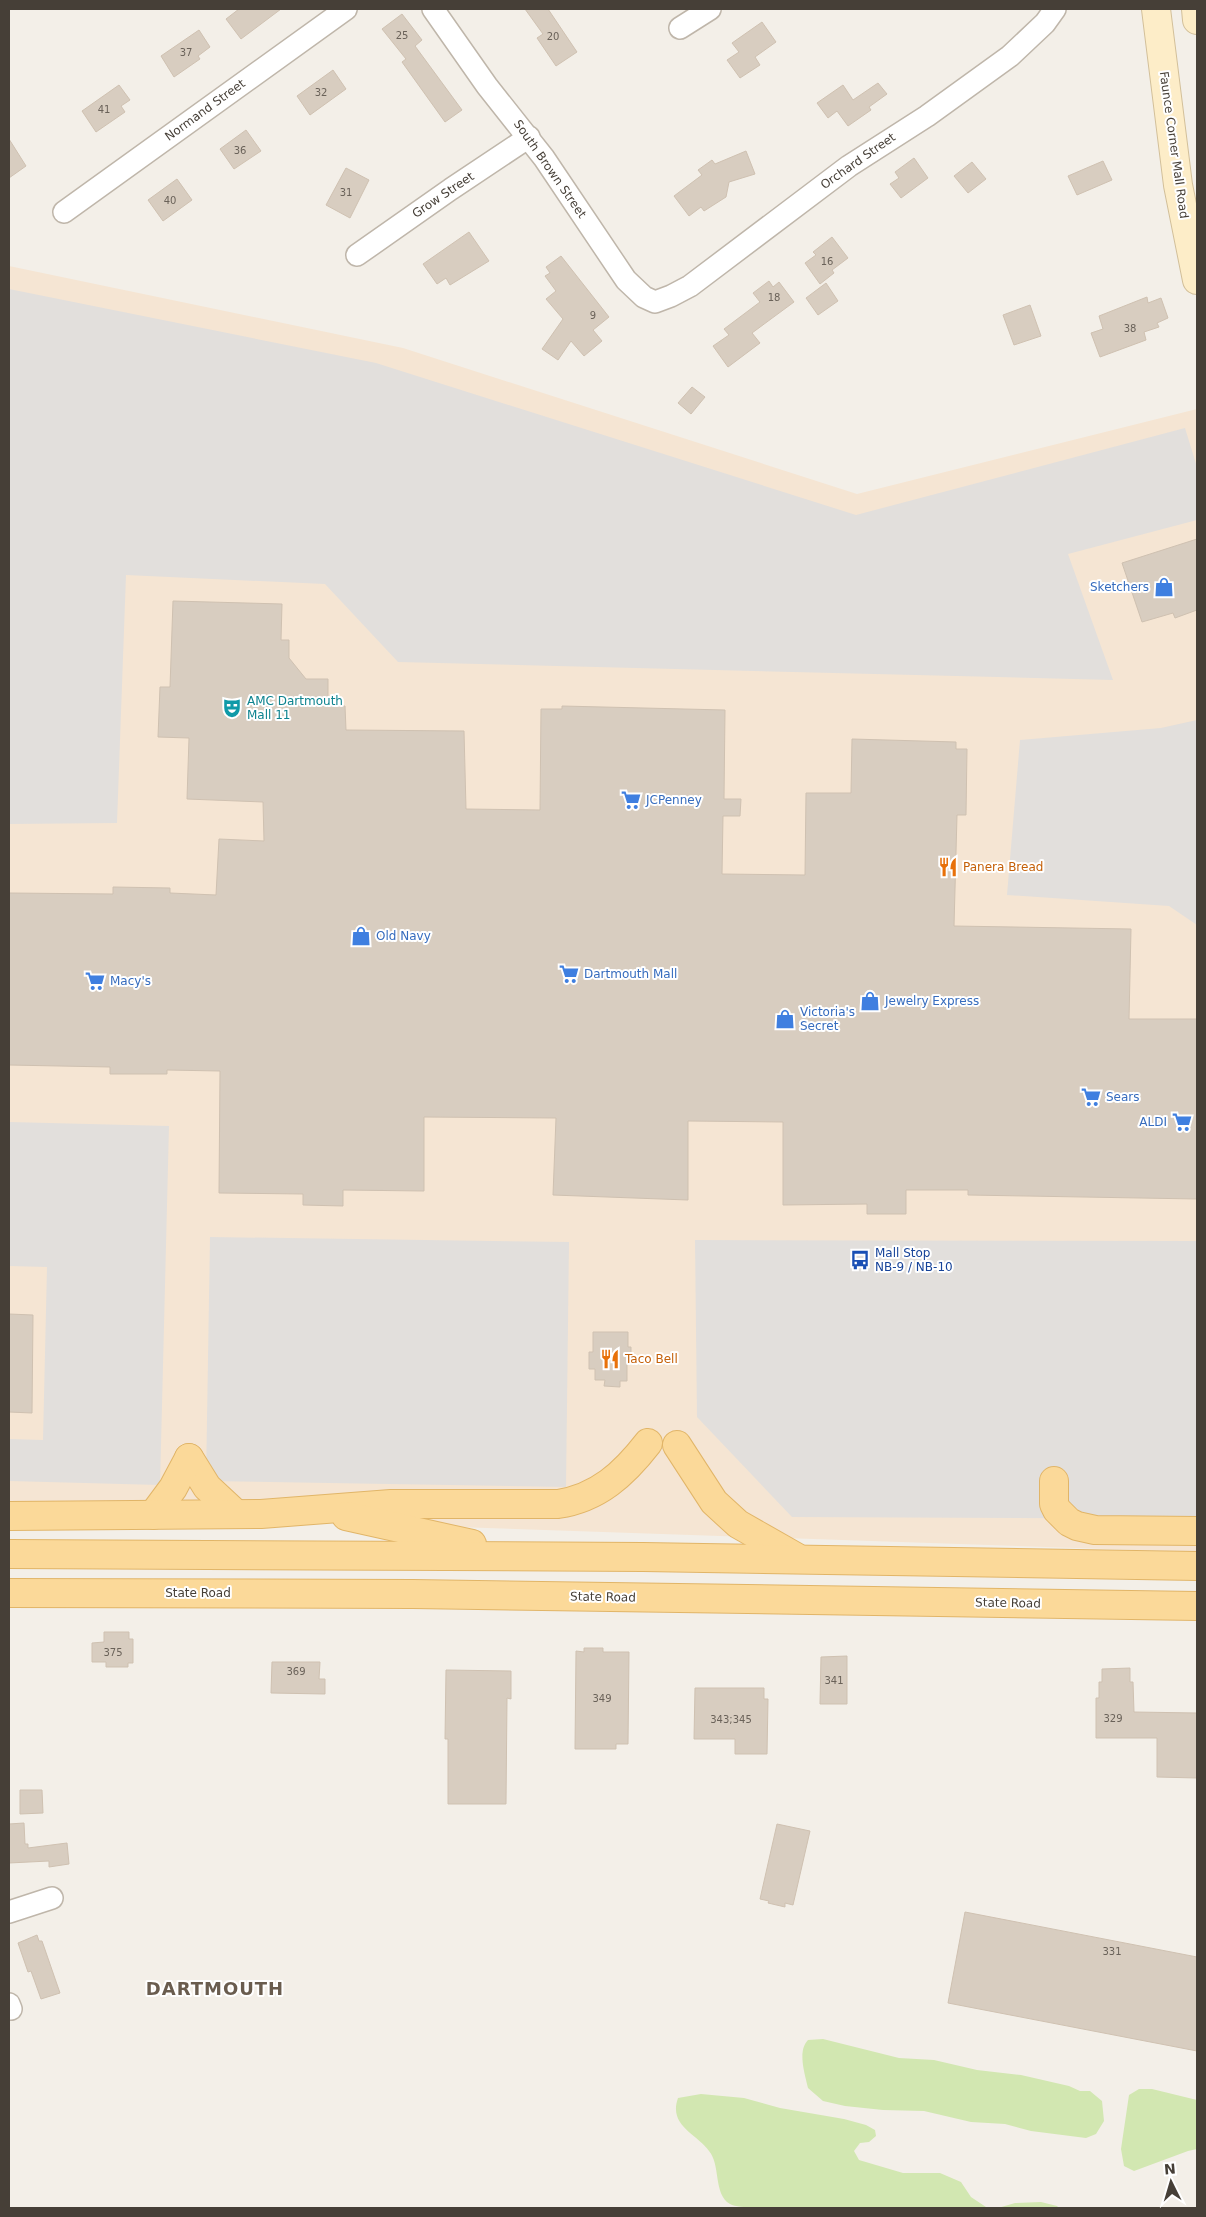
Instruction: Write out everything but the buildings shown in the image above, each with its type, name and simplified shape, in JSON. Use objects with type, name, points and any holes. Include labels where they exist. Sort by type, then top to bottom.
[{"type":"main road","name":"Faunce Corner Mall Road","points":[[1156,9],[1178,185],[1197,280]]},
{"type":"main road","points":[[1196,9],[1197,20]]},
{"type":"main road","points":[[9,1516],[236,1514],[320,1511],[390,1504],[544,1504],[572,1502],[601,1490],[615,1479],[648,1443]]},
{"type":"main road","points":[[677,1445],[714,1502],[738,1524],[800,1559]]},
{"type":"main road","points":[[153,1515],[173,1488],[189,1458],[207,1487],[236,1514]]},
{"type":"main road","points":[[1054,1480],[1054,1504],[1057,1510],[1061,1516],[1077,1526],[1095,1530],[1197,1531]]},
{"type":"main road","points":[[320,1511],[526,1556]]},
{"type":"main road","points":[[9,1554],[526,1556],[1197,1566]]},
{"type":"main road","name":"State Road","points":[[9,1593],[413,1594],[1197,1606]]},
{"type":"street","name":"Normand Street","points":[[64,212],[346,9]]},
{"type":"street","name":"South Brown Street","points":[[433,9],[487,86],[529,137],[626,280],[652,301]]},
{"type":"street","points":[[680,28],[710,9]]},
{"type":"street","name":"Orchard Street","points":[[652,301],[660,301],[690,286],[849,166],[926,116],[1010,56],[1045,23],[1056,9]]},
{"type":"street","name":"Grow Street","points":[[357,254],[529,137]]},
{"type":"street","points":[[9,1912],[52,1898]]},
{"type":"shaded area","name":"Dartmouth Mall","points":[[9,266],[403,348],[857,494],[1197,409],[1197,1552],[9,1512]]},
{"type":"shaded area","points":[[9,289],[376,363],[856,515],[1185,428],[1197,467],[1197,520],[1068,554],[1113,680],[398,662],[325,584],[126,575],[117,823],[9,824]]},
{"type":"shaded area","points":[[1197,720],[1197,925],[1169,906],[1007,895],[1020,740],[1161,728]]},
{"type":"shaded area","points":[[9,1122],[169,1126],[160,1485],[9,1481],[9,1439],[43,1440],[47,1267],[9,1266]]},
{"type":"shaded area","points":[[210,1237],[569,1242],[566,1487],[206,1481]]},
{"type":"shaded area","points":[[695,1240],[1197,1241],[1197,1519],[792,1517],[697,1417]]},
{"type":"green space","points":[[823,2039],[899,2058],[934,2060],[977,2070],[1021,2075],[1069,2086],[1080,2091],[1090,2091],[1102,2101],[1104,2121],[1096,2134],[1086,2138],[1031,2131],[1005,2124],[971,2122],[924,2111],[883,2110],[845,2106],[823,2101],[808,2088],[802,2056],[808,2040]]},
{"type":"green space","points":[[1139,2089],[1152,2089],[1197,2100],[1197,2149],[1134,2171],[1124,2166],[1121,2149],[1129,2095]]},
{"type":"green space","points":[[701,2094],[744,2098],[780,2108],[844,2119],[866,2125],[875,2130],[876,2136],[869,2142],[860,2143],[854,2151],[859,2160],[903,2173],[940,2173],[961,2182],[971,2197],[986,2207],[998,2208],[752,2208],[732,2205],[721,2193],[713,2157],[704,2145],[685,2129],[677,2116],[678,2098]]},
{"type":"green space","points":[[1041,2202],[1059,2208],[998,2208],[1015,2203]]},
{"type":"place","name":"Sketchers","points":[[1164,587]]},
{"type":"place","name":"AMC Dartmouth Mall 11","points":[[232,708]]},
{"type":"place","name":"JCPenney","points":[[631,800]]},
{"type":"place","name":"Panera Bread","points":[[948,867]]},
{"type":"place","name":"Old Navy","points":[[361,936]]},
{"type":"place","name":"Dartmouth Mall","points":[[569,974]]},
{"type":"place","name":"Macy's","points":[[95,981]]},
{"type":"place","name":"Jewelry Express","points":[[870,1001]]},
{"type":"place","name":"Victoria's Secret","points":[[785,1019]]},
{"type":"place","name":"Sears","points":[[1091,1097]]},
{"type":"place","name":"ALDI","points":[[1182,1122]]},
{"type":"place","name":"Mall Stop NB-9 / NB-10","points":[[860,1260]]},
{"type":"place","name":"Taco Bell","points":[[610,1359]]},
{"type":"district","name":"DARTMOUTH","points":[[215,1989]]}]
